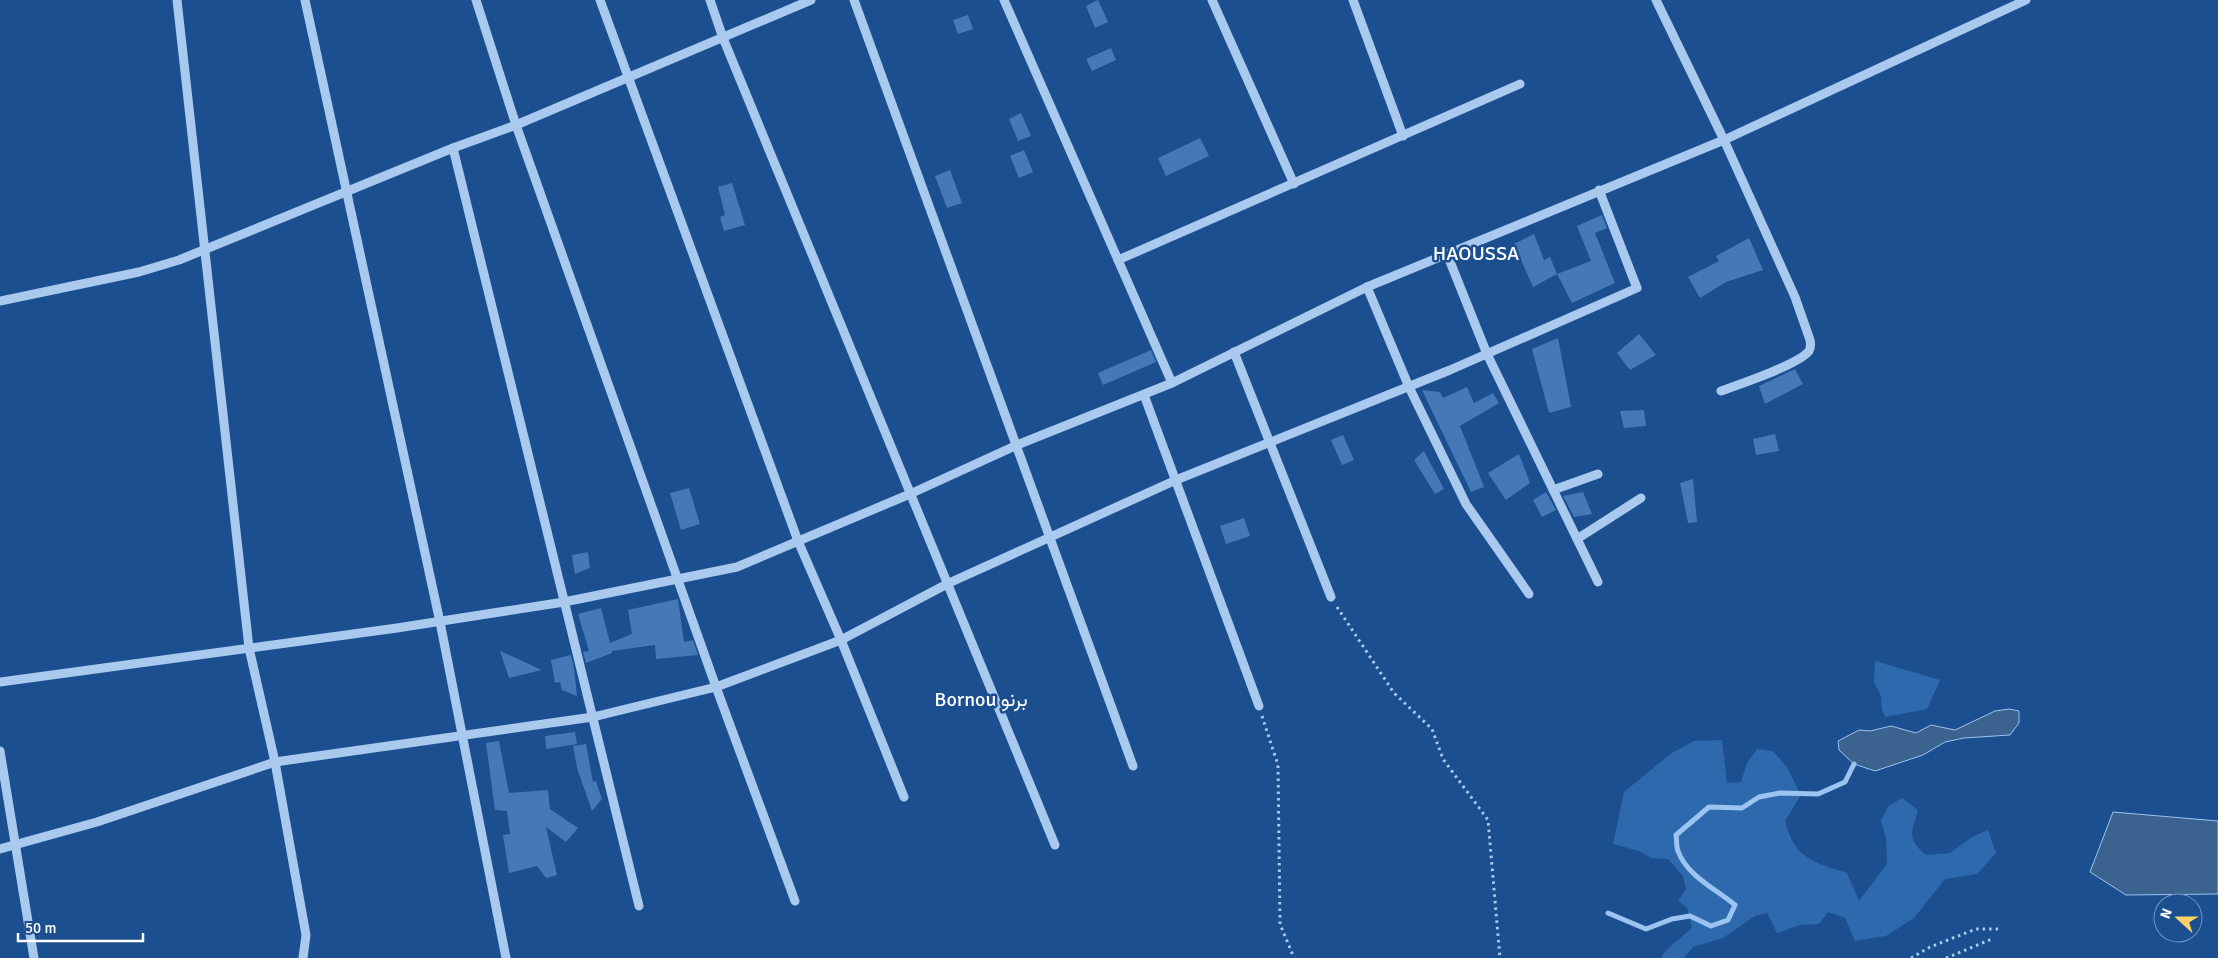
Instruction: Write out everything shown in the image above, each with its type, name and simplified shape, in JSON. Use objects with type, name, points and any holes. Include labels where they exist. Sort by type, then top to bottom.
[{"type":"street","points":[[177,0],[249,648],[275,762],[306,935],[303,958]]},
{"type":"street","points":[[305,0],[440,622],[506,958]]},
{"type":"street","points":[[476,0],[516,125],[679,579],[716,688],[795,901]]},
{"type":"street","points":[[600,0],[798,541],[841,640],[904,797]]},
{"type":"street","points":[[710,0],[723,38],[910,494],[949,582],[1055,845]]},
{"type":"street","points":[[0,301],[139,272],[204,251],[454,148],[516,125],[811,0]]},
{"type":"street","points":[[854,0],[1133,766]]},
{"type":"street","points":[[1004,0],[1172,383]]},
{"type":"street","points":[[1212,0],[1294,184]]},
{"type":"street","points":[[1353,0],[1403,136]]},
{"type":"street","points":[[1656,0],[1724,140],[1796,297],[1811,347],[1808,353],[1794,362],[1722,391]]},
{"type":"street","points":[[0,682],[440,622],[564,602],[737,567],[910,494],[1017,445],[1172,383],[1367,287],[1724,140],[2026,0]]},
{"type":"street","points":[[1118,260],[1520,84]]},
{"type":"street","points":[[454,148],[639,906]]},
{"type":"street","points":[[0,849],[97,822],[275,762],[593,717],[716,688],[841,640],[949,582],[1176,480],[1409,387],[1637,288],[1599,190]]},
{"type":"street","points":[[1447,254],[1487,354],[1598,582]]},
{"type":"street","points":[[1367,287],[1409,387],[1466,504],[1529,594]]},
{"type":"street","points":[[1234,352],[1331,598]]},
{"type":"street","points":[[1144,395],[1259,706]]},
{"type":"street","points":[[1553,490],[1598,474]]},
{"type":"street","points":[[1577,539],[1641,498]]},
{"type":"street","points":[[0,751],[34,958]]},
{"type":"path","points":[[1331,598],[1394,693],[1432,729],[1443,759],[1488,820],[1500,958]]},
{"type":"path","points":[[1259,706],[1278,765],[1280,924],[1294,958]]},
{"type":"path","points":[[1911,958],[1976,928],[1998,929]]},
{"type":"path","points":[[1946,958],[1992,939]]},
{"type":"shaded area","points":[[1875,661],[1940,680],[1927,709],[1885,717],[1882,710],[1881,696],[1874,682]]},
{"type":"shaded area","points":[[2009,709],[2019,711],[2019,723],[2010,735],[1964,738],[1945,742],[1923,755],[1875,771],[1854,764],[1839,750],[1838,741],[1859,730],[1870,731],[1891,726],[1916,733],[1931,725],[1955,730],[1995,711]]},
{"type":"shaded area","points":[[1722,740],[1727,783],[1741,782],[1747,763],[1757,749],[1773,751],[1787,767],[1801,795],[1785,821],[1794,844],[1807,858],[1847,873],[1859,901],[1887,864],[1886,838],[1881,821],[1888,806],[1902,798],[1918,810],[1912,835],[1915,844],[1926,855],[1950,853],[1972,837],[1988,830],[1996,853],[1977,874],[1945,879],[1914,918],[1886,936],[1855,941],[1845,918],[1828,912],[1819,924],[1800,925],[1777,933],[1767,913],[1755,916],[1723,938],[1693,947],[1684,958],[1661,958],[1692,927],[1687,908],[1678,901],[1686,889],[1683,876],[1668,859],[1651,858],[1639,851],[1613,844],[1624,792],[1670,754],[1694,741]]},
{"type":"shaded area","points":[[2113,812],[2218,821],[2218,894],[2153,893],[2153,895],[2126,895],[2090,872]]},
{"type":"building","points":[[1098,0],[1108,22],[1095,28],[1086,6]]},
{"type":"building","points":[[968,15],[973,29],[958,34],[953,20]]},
{"type":"building","points":[[1111,48],[1116,60],[1092,71],[1086,59]]},
{"type":"building","points":[[1021,113],[1031,136],[1018,141],[1009,119]]},
{"type":"building","points":[[1200,138],[1209,156],[1166,176],[1158,158]]},
{"type":"building","points":[[1024,150],[1033,172],[1019,178],[1010,156]]},
{"type":"building","points":[[950,170],[962,203],[947,208],[935,176]]},
{"type":"building","points":[[732,183],[745,225],[724,231],[720,217],[725,215],[718,187]]},
{"type":"building","points":[[1602,215],[1607,228],[1595,233],[1615,283],[1572,303],[1557,274],[1591,261],[1577,226]]},
{"type":"building","points":[[1534,234],[1544,260],[1550,257],[1557,274],[1533,287],[1514,244]]},
{"type":"building","points":[[1749,238],[1763,270],[1726,282],[1700,298],[1688,277],[1719,261],[1716,256]]},
{"type":"building","points":[[1639,334],[1656,355],[1630,370],[1617,353]]},
{"type":"building","points":[[1558,338],[1571,407],[1549,413],[1532,349]]},
{"type":"building","points":[[1151,350],[1156,362],[1103,385],[1098,373]]},
{"type":"building","points":[[1795,369],[1803,384],[1765,404],[1759,386]]},
{"type":"building","points":[[1467,387],[1474,403],[1493,393],[1499,403],[1460,426],[1484,487],[1471,492],[1422,390],[1440,392],[1443,398]]},
{"type":"building","points":[[1644,410],[1646,426],[1624,428],[1620,411]]},
{"type":"building","points":[[1775,434],[1779,451],[1756,455],[1753,439]]},
{"type":"building","points":[[1343,435],[1354,460],[1342,465],[1331,440]]},
{"type":"building","points":[[1424,451],[1444,489],[1435,494],[1414,460]]},
{"type":"building","points":[[1519,454],[1530,483],[1506,500],[1488,473]]},
{"type":"building","points":[[1693,479],[1697,522],[1688,523],[1680,483]]},
{"type":"building","points":[[689,488],[700,524],[681,530],[670,493]]},
{"type":"building","points":[[1546,492],[1556,510],[1542,517],[1533,500]]},
{"type":"building","points":[[1583,492],[1592,514],[1574,517],[1563,496]]},
{"type":"building","points":[[1244,518],[1250,536],[1226,544],[1220,526]]},
{"type":"building","points":[[588,552],[590,568],[575,574],[572,555]]},
{"type":"building","points":[[678,599],[684,642],[693,640],[698,655],[656,659],[655,645],[612,651],[612,653],[586,663],[583,652],[589,651],[578,614],[601,608],[610,643],[632,634],[628,610]]},
{"type":"building","points":[[500,651],[542,670],[509,678]]},
{"type":"building","points":[[571,655],[577,696],[562,690],[560,682],[555,683],[551,660]]},
{"type":"building","points":[[575,732],[577,744],[546,749],[545,736]]},
{"type":"building","points":[[499,741],[509,793],[548,790],[550,809],[578,828],[566,842],[546,827],[557,875],[546,878],[537,866],[509,873],[503,835],[510,834],[507,811],[495,810],[486,743]]},
{"type":"building","points":[[586,744],[593,782],[596,781],[602,799],[592,811],[577,768],[573,746]]},
{"type":"waterway","points":[[1608,913],[1646,929],[1672,919],[1690,916],[1711,926],[1728,920],[1735,905],[1688,868],[1678,851],[1676,835],[1709,807],[1742,808],[1759,797],[1780,793],[1818,794],[1845,782],[1854,764]]},
{"type":"district","name":"HAOUSSA","points":[[1476,253]]},
{"type":"district","name":"Bornou برنو","points":[[981,699]]}]
